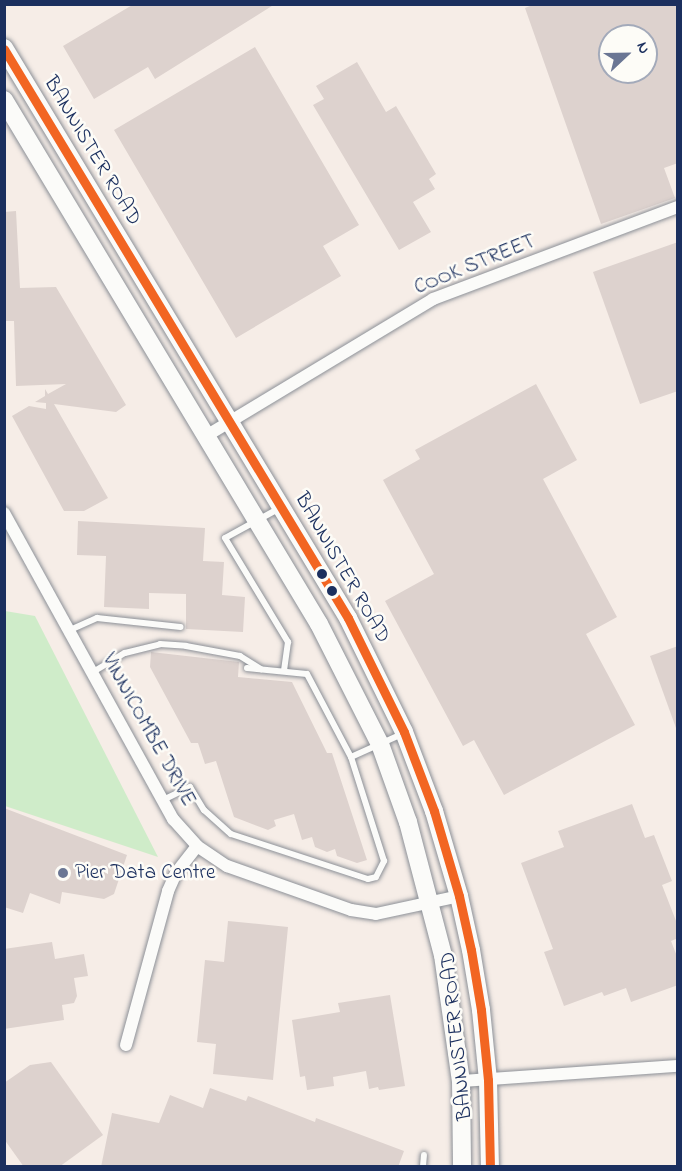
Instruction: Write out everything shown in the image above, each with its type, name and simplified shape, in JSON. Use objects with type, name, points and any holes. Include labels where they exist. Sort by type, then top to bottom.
[{"type":"main road","name":"BANNISTER ROAD","points":[[4,48],[348,618],[404,732],[434,811],[459,896],[481,1010],[488,1080],[490,1167]]},
{"type":"main road","name":"BANNISTER ROAD","points":[[4,100],[319,624],[380,744],[408,822],[431,903],[454,1017],[460,1082],[462,1167]]},
{"type":"street","name":"COOK STREET","points":[[206,436],[434,299],[678,207]]},
{"type":"street","name":"VINNICOMBE DRIVE","points":[[4,513],[173,819],[197,846],[227,866],[351,910],[376,914],[459,896]]},
{"type":"street","points":[[126,1045],[168,891],[176,873],[197,846]]},
{"type":"street","points":[[460,1082],[678,1066]]},
{"type":"lane","points":[[282,508],[225,538],[288,642],[284,672]]},
{"type":"lane","points":[[70,630],[97,618],[181,627]]},
{"type":"lane","points":[[93,672],[125,653],[160,644],[186,646],[240,656],[261,669]]},
{"type":"lane","points":[[163,800],[190,787],[204,810],[231,834],[368,879],[376,877],[384,861],[351,757],[307,674],[247,668]]},
{"type":"lane","points":[[351,757],[404,732]]},
{"type":"lane","points":[[423,1167],[424,1155]]},
{"type":"shaded area","points":[[5,5],[677,5],[677,1166],[5,1166]]},
{"type":"green space","points":[[5,611],[35,616],[158,857],[5,806]]},
{"type":"building","points":[[134,4],[275,4],[155,79],[148,67],[94,99],[63,46]]},
{"type":"building","points":[[535,4],[678,4],[678,163],[664,168],[675,198],[601,224],[525,8]]},
{"type":"building","points":[[255,47],[359,225],[323,246],[341,276],[236,338],[114,130]]},
{"type":"building","points":[[357,62],[386,112],[396,106],[436,174],[429,179],[435,189],[413,202],[431,232],[399,250],[313,105],[324,99],[316,86]]},
{"type":"building","points":[[16,211],[20,288],[56,287],[126,405],[116,412],[54,404],[108,498],[84,511],[64,511],[12,416],[29,406],[46,409],[46,403],[35,402],[45,396],[45,389],[48,394],[66,384],[16,386],[14,321],[4,321],[4,212]]},
{"type":"building","points":[[678,242],[678,391],[640,404],[593,272]]},
{"type":"building","points":[[536,384],[577,460],[543,479],[617,617],[586,634],[635,725],[504,795],[474,740],[463,746],[385,601],[434,574],[383,480],[420,459],[415,450]]},
{"type":"building","points":[[78,521],[205,528],[203,561],[224,562],[222,595],[245,597],[243,632],[186,629],[186,594],[149,593],[149,609],[104,607],[106,556],[77,555]]},
{"type":"building","points":[[678,646],[678,727],[676,728],[650,656]]},
{"type":"building","points":[[151,652],[239,662],[238,677],[292,682],[327,753],[332,753],[367,860],[357,863],[337,856],[335,849],[327,852],[315,847],[312,837],[302,840],[294,814],[274,820],[276,826],[268,830],[234,817],[216,761],[205,764],[198,743],[191,743],[150,667]]},
{"type":"building","points":[[632,804],[645,838],[654,835],[672,881],[662,885],[678,926],[678,938],[671,941],[678,959],[678,985],[631,1002],[626,988],[604,996],[602,992],[564,1006],[544,952],[553,949],[521,863],[564,847],[558,831]]},
{"type":"building","name":"Pier Data Centre","points":[[4,808],[127,855],[114,894],[104,899],[62,892],[60,904],[30,893],[23,913],[4,907]]},
{"type":"building","points":[[228,921],[288,927],[273,1080],[213,1074],[216,1044],[197,1042],[205,960],[224,962]]},
{"type":"building","points":[[52,942],[55,959],[84,954],[88,976],[74,978],[77,996],[74,1003],[62,1005],[64,1020],[4,1029],[4,949]]},
{"type":"building","points":[[390,995],[405,1086],[379,1090],[378,1087],[369,1089],[366,1071],[333,1077],[334,1086],[307,1090],[305,1076],[300,1077],[292,1020],[340,1012],[338,1003]]},
{"type":"building","points":[[51,1062],[103,1135],[59,1167],[24,1167],[4,1139],[4,1083],[30,1065]]},
{"type":"building","points":[[210,1088],[246,1101],[248,1096],[315,1122],[316,1118],[404,1151],[398,1167],[101,1167],[112,1113],[159,1123],[170,1095],[203,1108]]},
{"type":"transit line","points":[[4,49],[348,618],[404,732],[434,811],[459,896],[471,950],[481,1010],[488,1080],[490,1166]]},
{"type":"place","name":"Pier Data Centre","points":[[63,873]]}]
